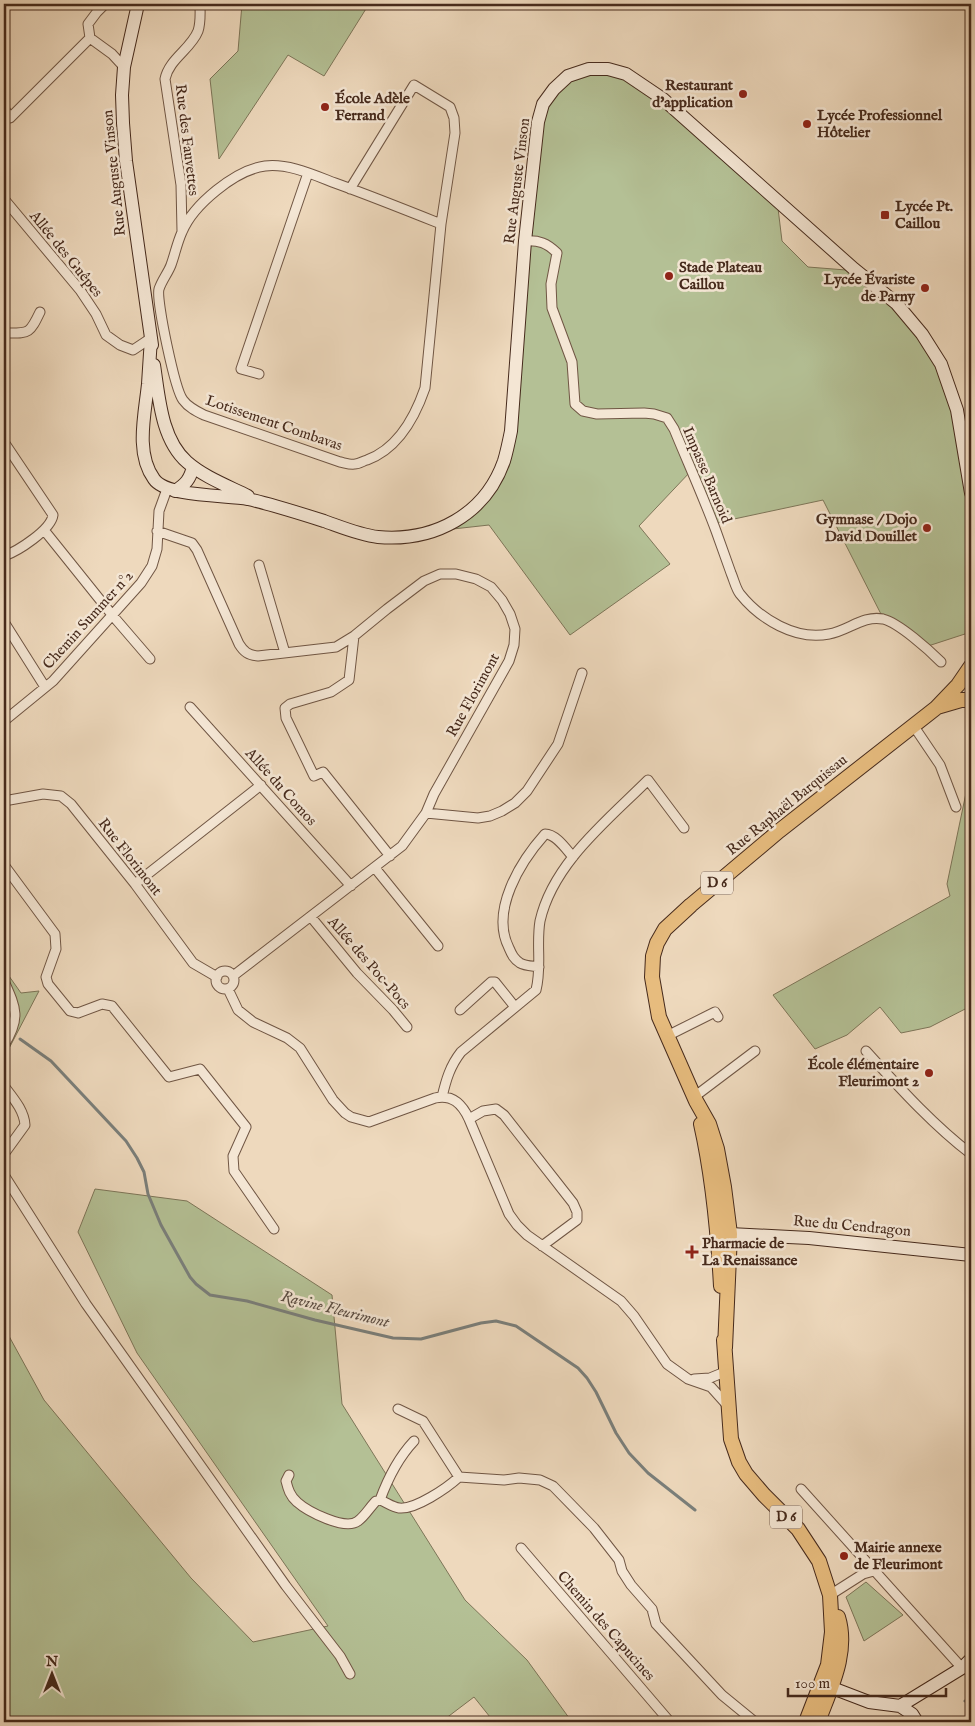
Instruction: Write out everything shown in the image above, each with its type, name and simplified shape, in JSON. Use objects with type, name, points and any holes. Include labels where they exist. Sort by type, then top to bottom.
[{"type":"main road","name":"Rue Auguste Vinson","points":[[138,4],[124,67],[122,95],[124,130],[143,285],[167,432],[181,455],[193,467],[262,502]]},
{"type":"main road","name":"Rue Auguste Vinson","points":[[150,333],[143,450],[147,468],[156,482],[171,490],[244,498],[262,502],[378,537],[406,536],[435,531],[454,523],[483,497],[495,480],[504,461],[511,431],[525,241],[538,122],[544,104],[554,89],[568,76],[589,69],[608,69],[626,74],[663,99],[854,269],[896,303],[922,334],[941,364],[957,410],[971,494]]},
{"type":"main road","points":[[143,429],[155,428],[160,430],[171,441]]},
{"type":"main road","points":[[171,490],[186,485],[193,467]]},
{"type":"main road","points":[[971,667],[971,682]]},
{"type":"main road","name":"Rue Raphaël Barquissau","points":[[806,1722],[840,1659],[842,1640],[838,1616],[820,1561],[798,1529],[746,1474],[739,1462],[731,1439],[717,1228],[706,1150],[695,1099],[659,1017],[652,977],[655,950],[665,929],[690,905],[779,831],[936,708],[958,685],[971,667]]},
{"type":"main road","name":"Rue Raphaël Barquissau","points":[[936,708],[961,700],[971,700]]},
{"type":"main road","points":[[695,1099],[712,1151],[719,1188],[723,1228],[730,1234]]},
{"type":"main road","name":"Rue Raphaël Barquissau","points":[[725,1348],[730,1234]]},
{"type":"main road","name":"Rue du Cendragon","points":[[730,1234],[809,1238],[971,1255]]},
{"type":"main road","points":[[900,1706],[967,1664]]},
{"type":"main road","points":[[827,1685],[868,1702],[900,1706],[912,1714],[917,1722]]},
{"type":"main road","name":"Rue Raphaël Barquissau","points":[[818,1722],[827,1685]]},
{"type":"street","points":[[105,4],[96,12],[88,24],[90,38],[112,54],[124,67]]},
{"type":"street","name":"Rue des Fauvettes","points":[[182,231],[181,185],[165,79],[167,70],[197,34],[200,24],[200,4]]},
{"type":"street","points":[[4,111],[10,118],[90,38]]},
{"type":"street","name":"Lotissement Combavas","points":[[159,290],[168,349],[182,398],[189,407],[204,415],[340,462],[356,464],[375,457],[386,450],[404,430],[422,398],[425,388],[441,224],[455,133],[454,118],[450,107],[414,85],[350,188]]},
{"type":"street","points":[[143,285],[159,290],[171,266],[182,231],[191,217],[218,188],[236,176],[264,166],[278,165],[308,173],[441,224]]},
{"type":"street","points":[[259,374],[240,368],[308,173]]},
{"type":"street","name":"Allée des Guêpes","points":[[4,199],[80,290],[96,314],[106,335],[120,345],[133,350],[150,333]]},
{"type":"street","name":"Impasse Barnoid","points":[[525,241],[536,240],[548,245],[556,253],[551,284],[552,308],[572,362],[574,404],[583,411],[597,414],[649,413],[667,418],[674,429],[738,592],[752,607],[764,618],[804,635],[829,634],[870,619],[884,620],[925,647],[941,662]]},
{"type":"street","points":[[4,333],[24,333],[30,331],[40,312]]},
{"type":"street","points":[[150,333],[162,312]]},
{"type":"street","points":[[4,442],[53,514],[52,521],[44,530],[16,550],[4,556]]},
{"type":"street","name":"Chemin Summer n°2","points":[[4,721],[53,681],[141,583],[152,566],[157,549],[159,511],[171,490]]},
{"type":"street","points":[[44,530],[150,659]]},
{"type":"street","name":"Rue Florimont","points":[[157,531],[192,543],[197,550],[243,651],[251,655],[258,656],[336,647],[354,636],[424,581],[440,574],[456,574],[476,579],[490,587],[502,600],[510,614],[515,629],[514,646],[509,662],[434,794],[426,813],[402,846],[233,976]]},
{"type":"street","points":[[259,565],[285,653]]},
{"type":"street","points":[[4,622],[45,687]]},
{"type":"street","points":[[354,636],[349,680],[331,692],[290,704],[285,708],[286,718],[314,776],[323,772],[390,856]]},
{"type":"street","points":[[426,813],[478,818],[496,814],[515,803],[527,791],[558,744],[582,673]]},
{"type":"street","name":"Allée du Comos","points":[[190,706],[351,886]]},
{"type":"street","points":[[914,725],[940,765],[956,807]]},
{"type":"street","points":[[442,1097],[448,1073],[461,1052],[536,990],[539,977],[540,922],[544,909],[562,870],[580,848],[648,780],[684,828]]},
{"type":"street","points":[[135,884],[261,785]]},
{"type":"street","name":"Rue Florimont","points":[[4,801],[43,794],[61,796],[71,804],[135,884],[193,963],[217,976]]},
{"type":"street","points":[[539,968],[522,964],[514,958],[505,941],[504,911],[523,863],[545,834],[550,834],[555,838],[573,857]]},
{"type":"street","points":[[4,865],[55,934],[56,949],[46,977],[48,984],[70,1011],[78,1013],[102,1004],[112,1006],[169,1077],[200,1069],[246,1127],[233,1156],[234,1171],[274,1229]]},
{"type":"street","points":[[375,868],[438,946]]},
{"type":"street","name":"Allée des Poc-Pocs","points":[[311,917],[357,973],[394,1010],[407,1027]]},
{"type":"street","points":[[225,971],[233,976],[234,980],[232,987],[228,989],[219,987],[216,980],[217,976],[225,971]]},
{"type":"street","points":[[4,981],[15,1011],[15,1023],[4,1045]]},
{"type":"street","points":[[460,1010],[491,982],[495,982],[514,1007]]},
{"type":"street","points":[[228,989],[238,1010],[253,1022],[287,1038],[300,1048],[333,1100],[351,1117],[369,1122],[442,1097],[456,1101],[469,1119],[509,1214],[521,1230],[621,1301],[634,1316],[666,1364],[688,1379],[711,1388],[728,1406]]},
{"type":"street","points":[[667,1036],[715,1012],[718,1017]]},
{"type":"street","points":[[695,1099],[755,1051]]},
{"type":"street","points":[[866,1051],[949,1137],[971,1154]]},
{"type":"street","points":[[4,1086],[19,1107],[25,1126],[4,1154]]},
{"type":"street","points":[[469,1119],[483,1111],[496,1110],[504,1115],[573,1203],[577,1212],[577,1220],[542,1246]]},
{"type":"street","points":[[4,1175],[86,1304],[286,1586],[340,1656],[350,1674]]},
{"type":"street","points":[[688,1379],[710,1378],[727,1371]]},
{"type":"street","points":[[398,1409],[422,1420],[460,1477]]},
{"type":"street","points":[[288,1475],[286,1481],[289,1493],[297,1502],[319,1516],[352,1524],[358,1521],[371,1506],[380,1500],[403,1452],[414,1441]]},
{"type":"street","points":[[380,1500],[401,1508],[423,1501],[445,1490],[460,1477],[540,1480],[553,1486],[594,1528],[619,1560],[622,1571],[631,1585],[652,1608],[656,1624],[722,1695],[755,1722]]},
{"type":"street","points":[[801,1489],[874,1571],[967,1664]]},
{"type":"street","name":"Chemin des Capucines","points":[[521,1548],[670,1722]]},
{"type":"street","points":[[831,1598],[863,1574],[874,1571]]},
{"type":"green space","points":[[242,4],[369,4],[324,76],[288,55],[219,159],[210,79],[238,51]]},
{"type":"green space","points":[[589,69],[626,74],[777,200],[782,241],[808,267],[846,270],[896,303],[941,364],[971,493],[971,632],[925,647],[884,620],[823,500],[713,525],[691,471],[639,526],[670,564],[570,635],[489,525],[435,531],[468,512],[504,461],[538,122],[554,89]]},
{"type":"green space","points":[[971,769],[971,1006],[930,1027],[901,1033],[880,1007],[847,1035],[815,1049],[773,995],[950,896],[947,884]]},
{"type":"green space","points":[[4,969],[21,993],[39,991],[4,1058]]},
{"type":"green space","points":[[95,1189],[187,1201],[332,1295],[342,1404],[465,1600],[527,1660],[572,1722],[494,1722],[474,1697],[441,1722],[4,1722],[4,1327],[44,1400],[191,1578],[253,1642],[328,1626],[137,1353],[78,1232]]},
{"type":"green space","points":[[866,1582],[903,1615],[864,1641],[846,1597]]},
{"type":"waterway","name":"Ravine Fleurimont","points":[[20,1039],[51,1061],[126,1141],[144,1172],[148,1194],[161,1225],[190,1277],[210,1295],[247,1301],[315,1320],[393,1338],[421,1339],[481,1323],[496,1321],[516,1326],[578,1368],[596,1392],[616,1433],[629,1453],[648,1473],[695,1510]]},
{"type":"waterway","name":"Ravine Fleurimont","points":[[965,1701],[971,1704]]},
{"type":"place","name":"Restaurant d'application","points":[[743,94]]},
{"type":"place","name":"École Adèle Ferrand","points":[[325,107]]},
{"type":"place","name":"Lycée Professionnel Hôtelier","points":[[807,124]]},
{"type":"place","name":"Lycée Pt. Caillou","points":[[885,215]]},
{"type":"place","name":"Stade Plateau Caillou","points":[[669,276]]},
{"type":"place","name":"Lycée Évariste de Parny","points":[[925,288]]},
{"type":"place","name":"Gymnase / Dojo David Douillet","points":[[927,528]]},
{"type":"place","name":"École élémentaire Fleurimont 2","points":[[929,1073]]},
{"type":"place","name":"Pharmacie de La Renaissance","points":[[692,1252]]},
{"type":"place","name":"Mairie annexe de Fleurimont","points":[[844,1556]]}]
